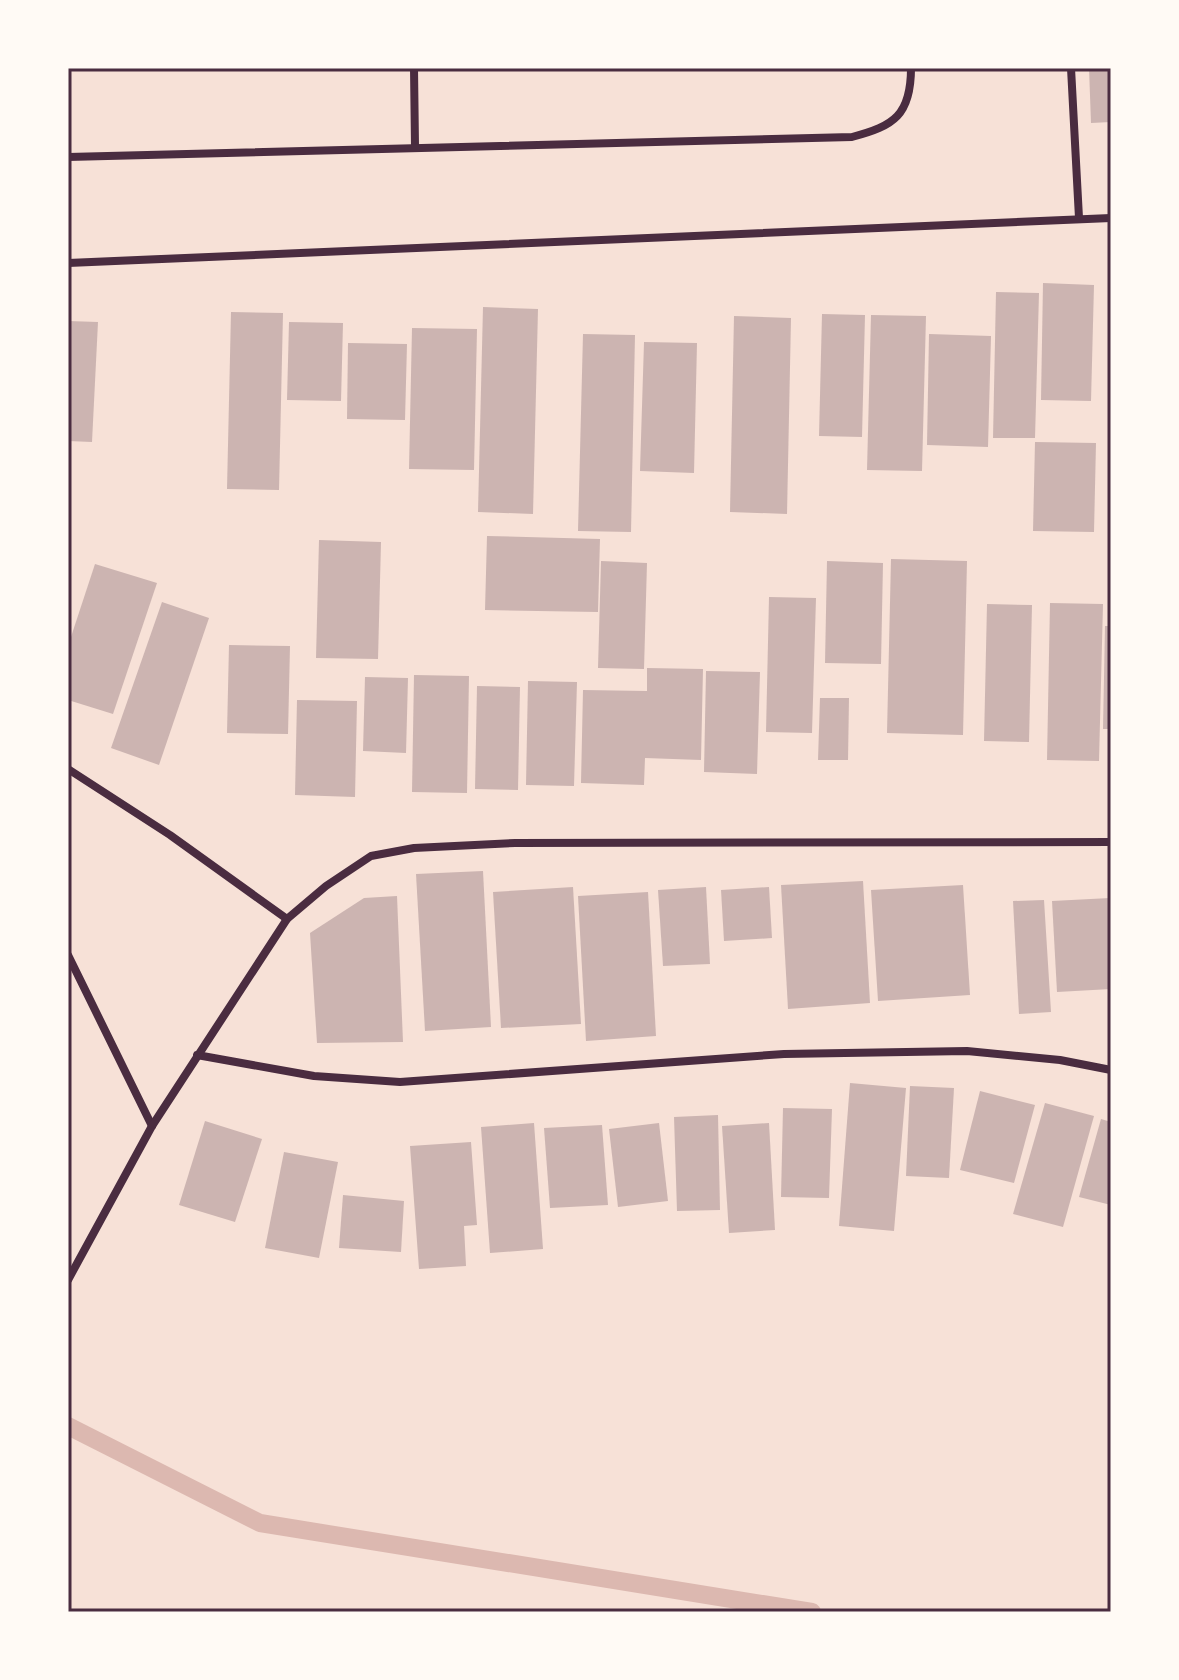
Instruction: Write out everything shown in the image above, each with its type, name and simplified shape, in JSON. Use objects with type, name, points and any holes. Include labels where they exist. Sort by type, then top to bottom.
[{"type":"street","points":[[414,68],[415,146]]},
{"type":"street","points":[[68,157],[852,137],[893,123],[906,102],[911,68]]},
{"type":"street","points":[[1071,68],[1079,218]]},
{"type":"street","points":[[68,263],[1111,218]]},
{"type":"street","points":[[68,769],[170,835],[287,919]]},
{"type":"street","points":[[68,1280],[152,1126],[287,919],[326,886],[371,856],[414,848],[515,843],[1111,842]]},
{"type":"street","points":[[68,955],[152,1126]]},
{"type":"street","points":[[197,1055],[314,1076],[400,1082],[814,1053],[967,1051],[1060,1060],[1111,1070]]},
{"type":"building","points":[[1089,68],[1111,68],[1111,122],[1091,123]]},
{"type":"building","points":[[1043,283],[1094,285],[1091,401],[1041,400]]},
{"type":"building","points":[[996,292],[1039,293],[1035,438],[993,438]]},
{"type":"building","points":[[483,307],[538,309],[533,514],[478,512]]},
{"type":"building","points":[[231,312],[283,313],[279,490],[227,489]]},
{"type":"building","points":[[822,314],[865,315],[862,437],[819,436]]},
{"type":"building","points":[[871,315],[926,316],[922,471],[867,470]]},
{"type":"building","points":[[734,316],[791,318],[787,514],[730,512]]},
{"type":"building","points":[[68,321],[98,322],[92,442],[68,441]]},
{"type":"building","points":[[289,322],[343,323],[341,401],[287,400]]},
{"type":"building","points":[[412,328],[477,329],[474,470],[409,469]]},
{"type":"building","points":[[583,334],[635,335],[631,532],[578,531]]},
{"type":"building","points":[[929,334],[991,336],[988,447],[927,445]]},
{"type":"building","points":[[644,342],[697,343],[694,473],[640,471]]},
{"type":"building","points":[[348,343],[407,344],[405,420],[347,419]]},
{"type":"building","points":[[1035,442],[1096,443],[1094,532],[1033,531]]},
{"type":"building","points":[[487,536],[600,539],[598,612],[485,610]]},
{"type":"building","points":[[319,540],[381,542],[378,659],[316,658]]},
{"type":"building","points":[[891,559],[967,561],[963,735],[887,733]]},
{"type":"building","points":[[601,561],[647,563],[644,669],[598,668]]},
{"type":"building","points":[[827,561],[883,563],[881,664],[825,663]]},
{"type":"building","points":[[95,564],[157,583],[113,714],[68,700],[68,646]]},
{"type":"building","points":[[769,597],[816,598],[812,733],[766,732]]},
{"type":"building","points":[[162,602],[209,618],[159,765],[111,748]]},
{"type":"building","points":[[1050,603],[1103,604],[1099,761],[1047,760]]},
{"type":"building","points":[[987,604],[1032,605],[1029,742],[984,741]]},
{"type":"building","points":[[1105,626],[1111,626],[1111,729],[1103,729]]},
{"type":"building","points":[[229,645],[290,646],[288,734],[227,733]]},
{"type":"building","points":[[647,668],[703,669],[701,760],[645,758],[644,785],[581,783],[583,690],[647,691]]},
{"type":"building","points":[[706,671],[760,672],[757,774],[704,772]]},
{"type":"building","points":[[414,675],[469,676],[467,793],[412,792]]},
{"type":"building","points":[[365,677],[408,678],[406,753],[363,751]]},
{"type":"building","points":[[528,681],[577,682],[574,786],[526,785]]},
{"type":"building","points":[[477,686],[520,687],[518,790],[475,789]]},
{"type":"building","points":[[820,698],[849,698],[848,760],[818,760]]},
{"type":"building","points":[[297,700],[357,701],[355,797],[295,795]]},
{"type":"building","points":[[483,871],[491,1027],[425,1031],[416,874]]},
{"type":"building","points":[[863,881],[870,1003],[788,1009],[781,885]]},
{"type":"building","points":[[963,885],[970,995],[878,1001],[871,890]]},
{"type":"building","points":[[573,887],[581,1024],[501,1028],[493,892]]},
{"type":"building","points":[[706,887],[710,964],[663,966],[658,890]]},
{"type":"building","points":[[769,887],[772,938],[724,941],[721,890]]},
{"type":"building","points":[[648,892],[656,1036],[586,1041],[578,896]]},
{"type":"building","points":[[397,896],[403,1042],[317,1043],[310,933],[364,898]]},
{"type":"building","points":[[1110,898],[1111,989],[1057,992],[1052,901]]},
{"type":"building","points":[[1044,900],[1051,1012],[1019,1014],[1013,901]]},
{"type":"building","points":[[850,1083],[906,1088],[894,1231],[839,1226]]},
{"type":"building","points":[[910,1086],[954,1088],[949,1178],[906,1176]]},
{"type":"building","points":[[980,1091],[1035,1105],[1014,1183],[960,1170]]},
{"type":"building","points":[[1045,1103],[1094,1116],[1063,1227],[1013,1214]]},
{"type":"building","points":[[783,1108],[832,1109],[829,1198],[781,1197]]},
{"type":"building","points":[[718,1115],[720,1210],[677,1211],[674,1117]]},
{"type":"building","points":[[1101,1119],[1111,1122],[1111,1205],[1079,1197]]},
{"type":"building","points":[[205,1121],[262,1139],[235,1222],[179,1205]]},
{"type":"building","points":[[534,1123],[543,1249],[490,1253],[481,1127]]},
{"type":"building","points":[[659,1123],[668,1201],[618,1207],[609,1129]]},
{"type":"building","points":[[769,1123],[775,1230],[729,1233],[722,1126]]},
{"type":"building","points":[[602,1125],[608,1205],[550,1208],[544,1128]]},
{"type":"building","points":[[471,1142],[477,1225],[464,1226],[466,1266],[419,1269],[410,1146]]},
{"type":"building","points":[[284,1152],[338,1162],[319,1258],[265,1248]]},
{"type":"building","points":[[343,1195],[404,1201],[401,1252],[339,1248]]},
{"type":"waterway","points":[[68,1426],[260,1523],[812,1612]]}]
